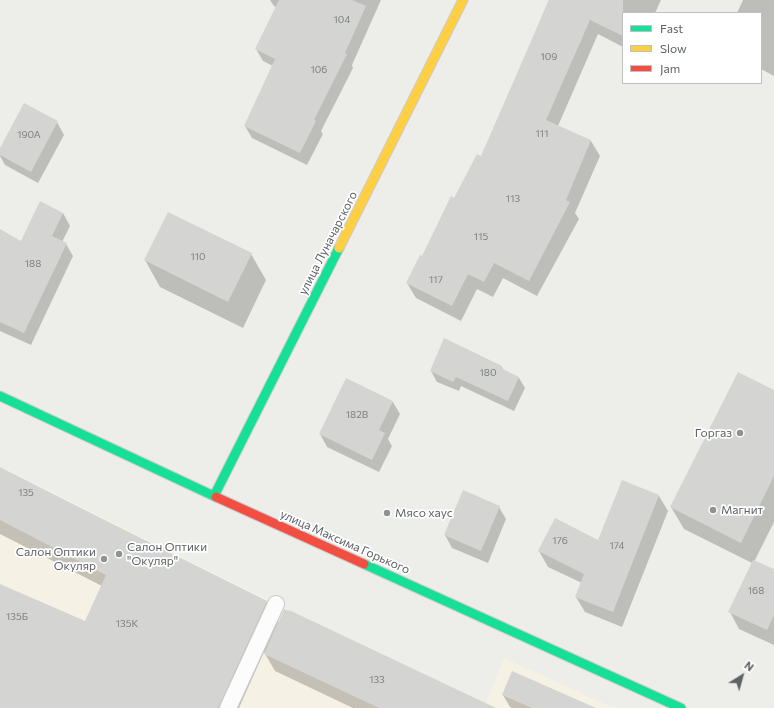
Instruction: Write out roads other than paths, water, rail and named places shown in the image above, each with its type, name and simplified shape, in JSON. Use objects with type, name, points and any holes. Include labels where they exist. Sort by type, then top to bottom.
[{"type":"main road","name":"улица Луначарского","points":[[214,496],[463,0]]},
{"type":"main road","name":"улица Максима Горького","points":[[0,396],[214,496],[681,708]]},
{"type":"lane","points":[[228,708],[276,604]]},
{"type":"place","name":"Горгаз","points":[[740,433]]},
{"type":"place","name":"Магнит","points":[[713,510]]},
{"type":"place","name":"Мясо хаус","points":[[387,513]]},
{"type":"place","name":"Салон Оптики \"Окуляр\"","points":[[119,554]]},
{"type":"place","name":"Салон Оптики Окуляр","points":[[104,559]]}]
